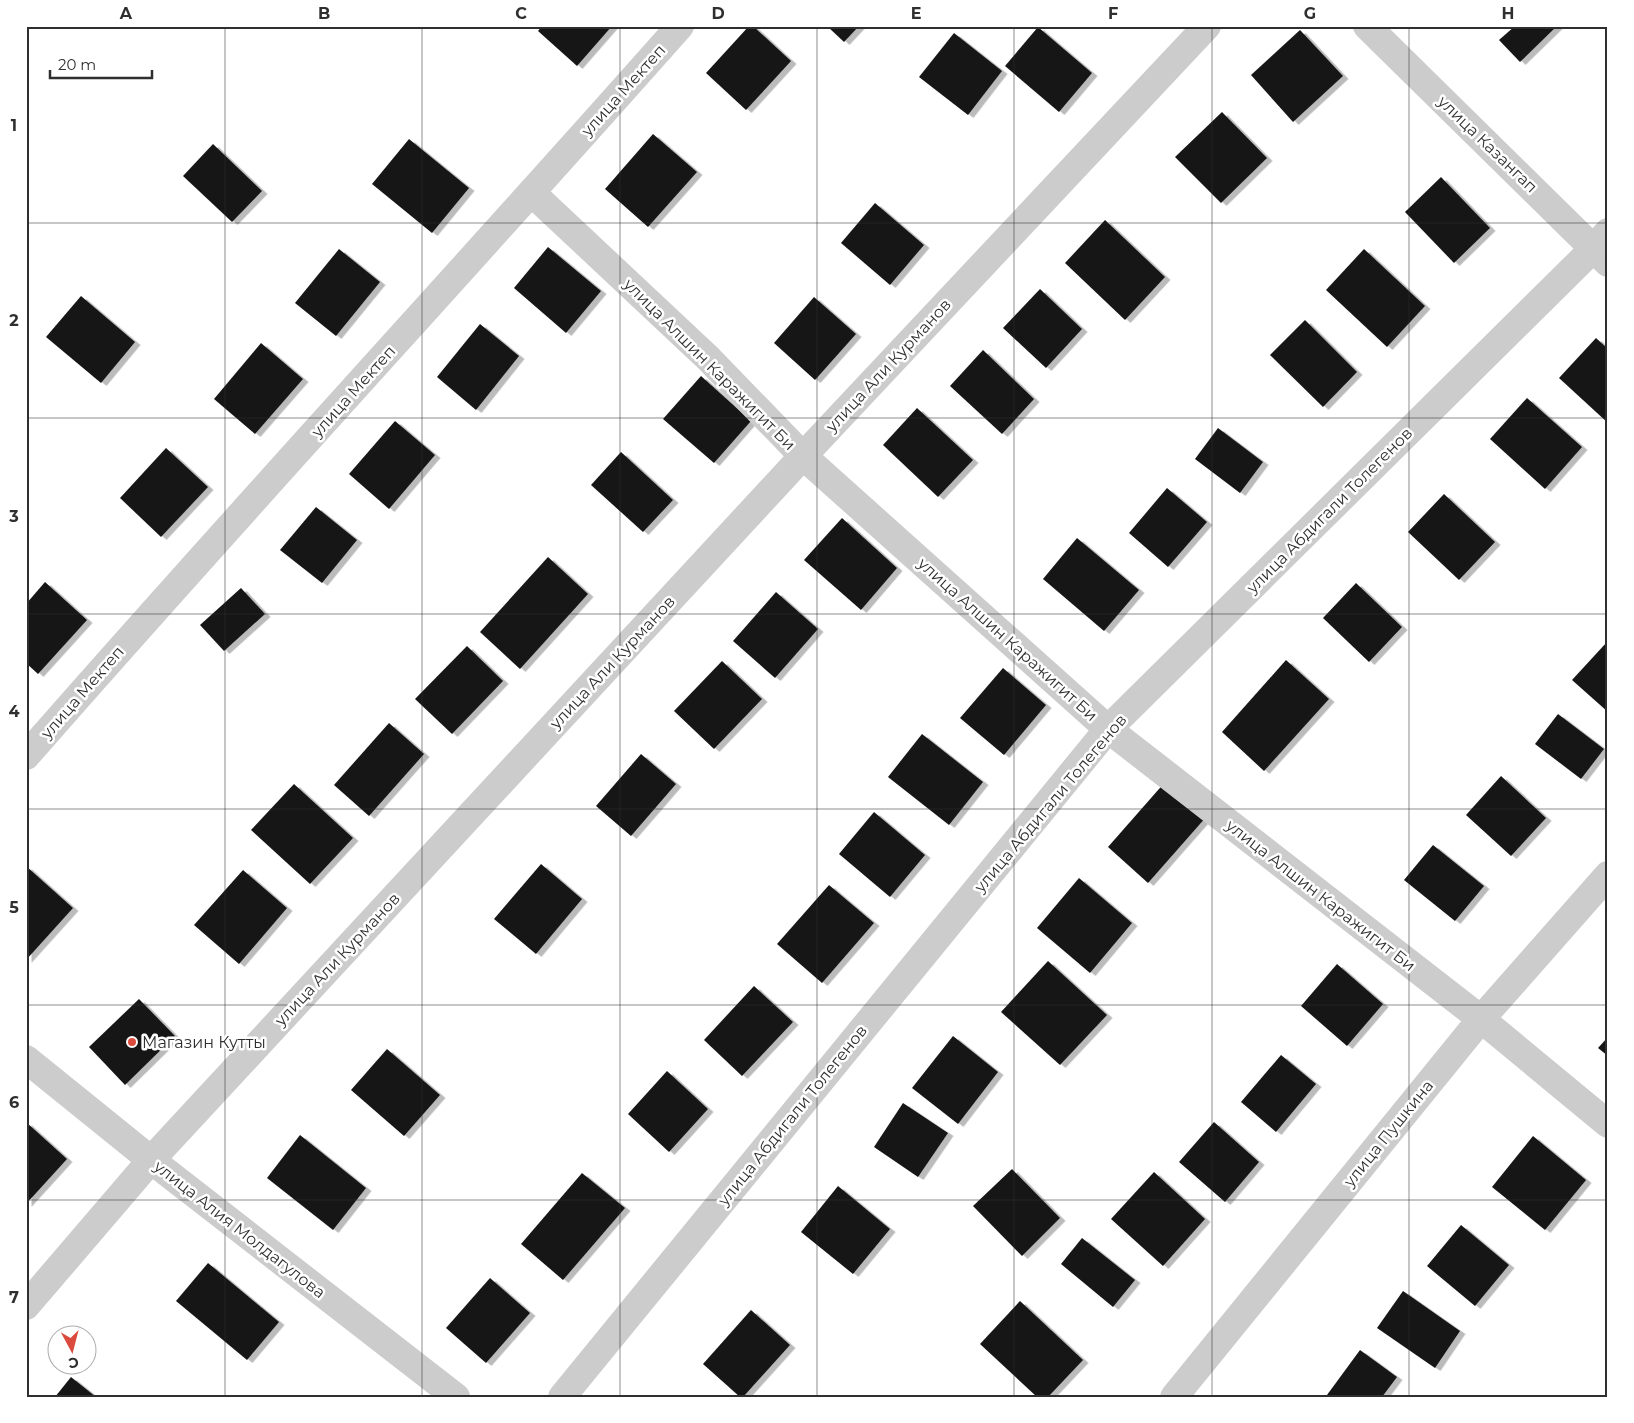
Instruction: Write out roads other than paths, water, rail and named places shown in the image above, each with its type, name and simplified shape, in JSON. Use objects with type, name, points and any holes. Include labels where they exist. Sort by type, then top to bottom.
[{"type":"street","name":"улица Мектеп","points":[[26,756],[149,616],[532,193],[680,26]]},
{"type":"street","name":"улица Али Курманов","points":[[26,1306],[151,1160],[803,456],[1207,26]]},
{"type":"street","name":"улица Казангап","points":[[1367,26],[1603,248]]},
{"type":"street","name":"улица Алшин Каражигит Би","points":[[532,193],[708,358],[803,456],[1108,728],[1480,1020],[1608,1124]]},
{"type":"street","name":"улица Абдигали Толегенов","points":[[562,1397],[1108,728],[1603,248]]},
{"type":"street","name":"улица Пушкина","points":[[1174,1397],[1480,1020],[1608,875]]},
{"type":"street","name":"улица Алия Молдагулова","points":[[26,1059],[151,1160],[456,1397]]},
{"type":"place","name":"Магазин Кутты","points":[[132,1042]]}]
